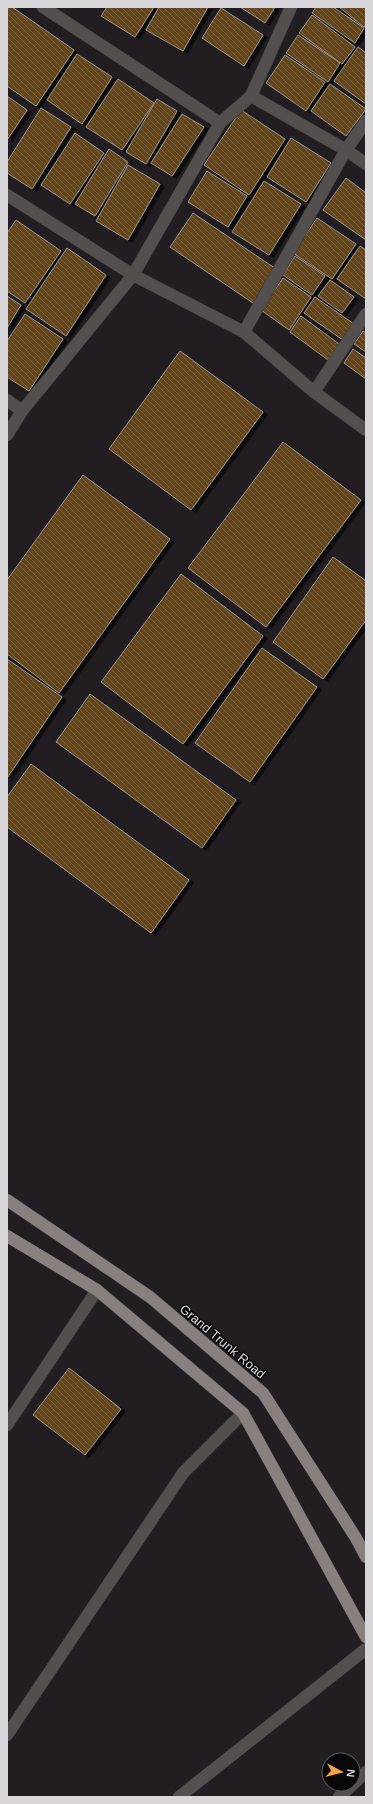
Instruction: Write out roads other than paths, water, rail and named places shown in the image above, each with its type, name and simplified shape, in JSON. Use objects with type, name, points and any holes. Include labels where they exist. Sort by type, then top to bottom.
[{"type":"main road","name":"Grand Trunk Road","points":[[7,1200],[150,1297],[263,1392],[356,1538],[366,1557]]},
{"type":"main road","points":[[7,1236],[97,1290],[243,1413],[366,1637]]},
{"type":"street","points":[[43,7],[220,122]]},
{"type":"street","points":[[7,435],[22,411],[134,275],[220,122],[251,96],[291,7]]},
{"type":"street","points":[[251,96],[346,150],[366,164]]},
{"type":"street","points":[[244,332],[346,150],[366,121]]},
{"type":"street","points":[[7,195],[134,275],[244,332],[314,392],[366,430]]},
{"type":"street","points":[[314,392],[366,314]]},
{"type":"street","points":[[7,400],[22,411]]},
{"type":"street","points":[[7,1425],[97,1290]]},
{"type":"street","points":[[7,1735],[183,1472],[243,1413]]},
{"type":"street","points":[[179,1797],[366,1649]]}]
